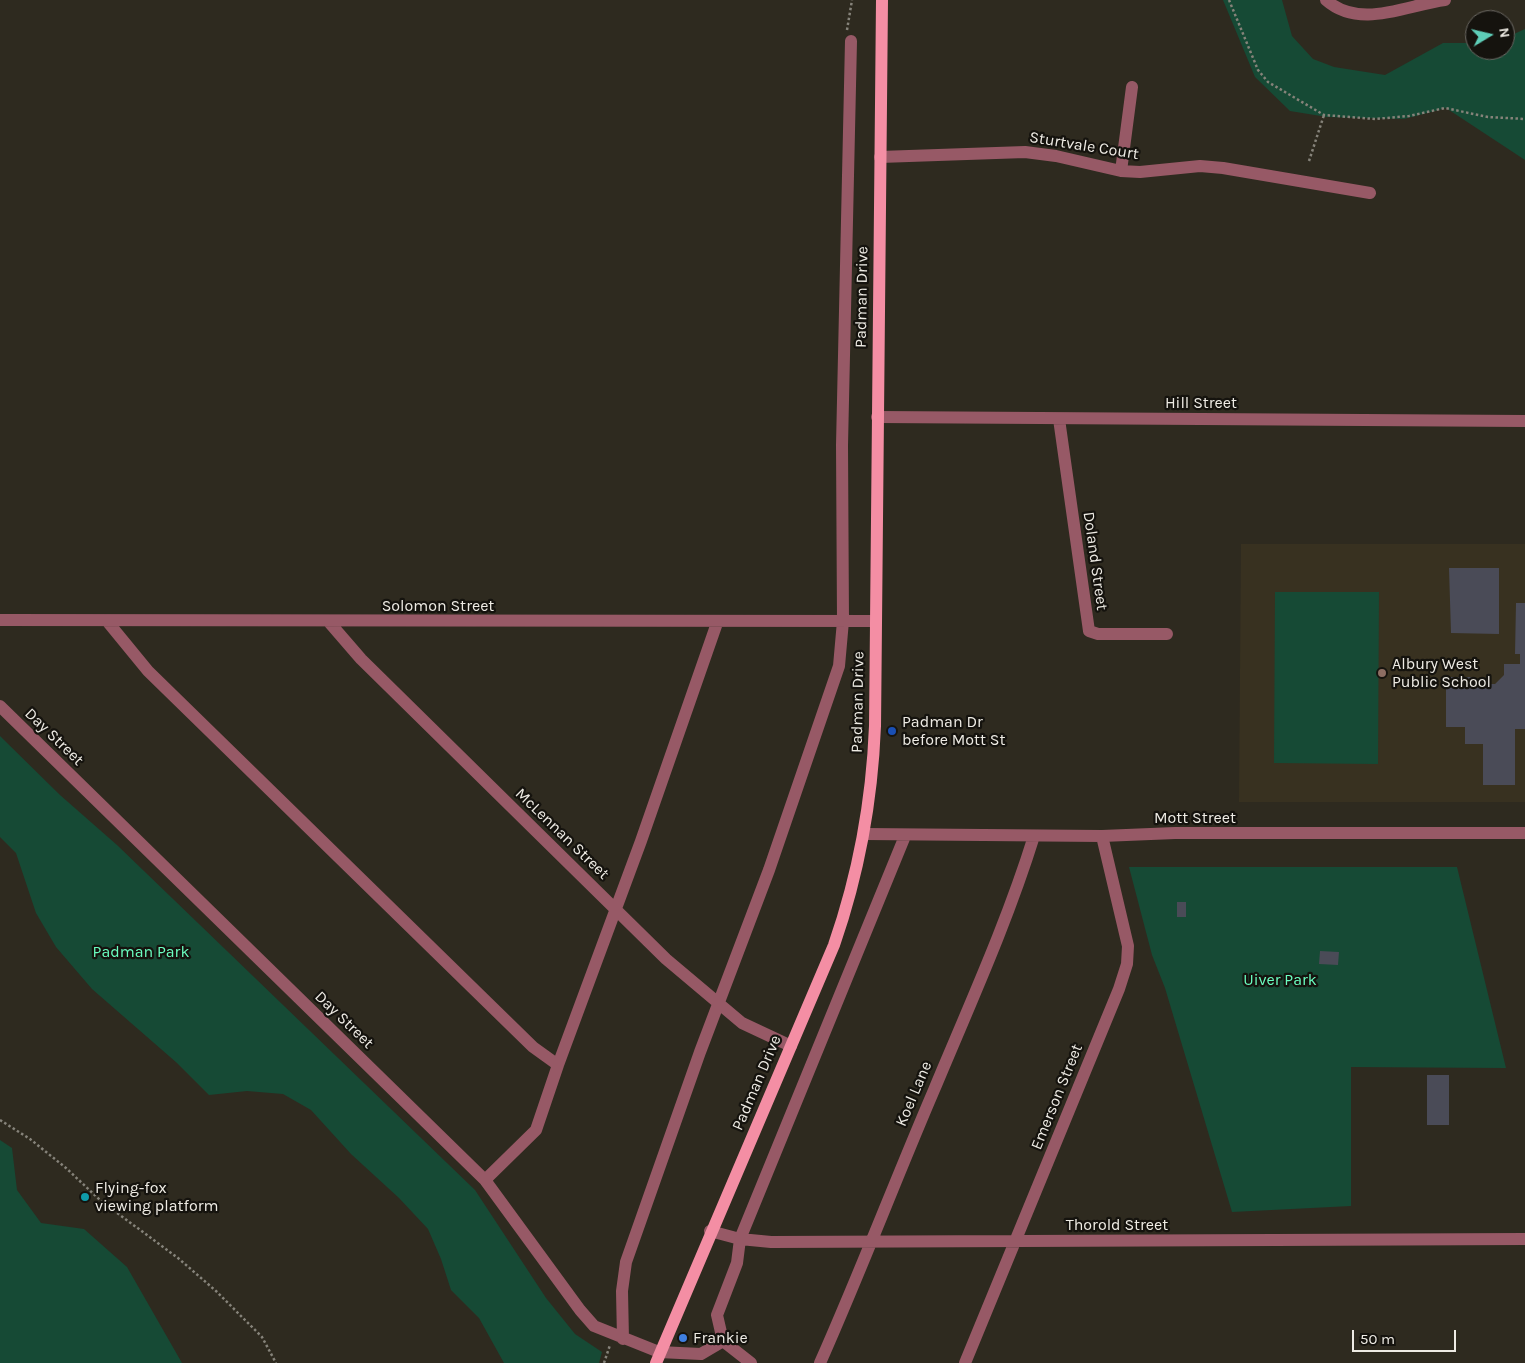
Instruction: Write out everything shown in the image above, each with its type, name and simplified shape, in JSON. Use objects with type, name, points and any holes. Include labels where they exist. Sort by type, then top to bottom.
[{"type":"main road","name":"Padman Drive","points":[[658,1357],[710,1231],[834,945],[848,906],[865,834],[874,764],[882,0]]},
{"type":"street","points":[[1326,0],[1348,12],[1366,15],[1445,0]]},
{"type":"street","points":[[618,1337],[626,1262],[834,684],[842,647],[842,444],[850,41]]},
{"type":"street","points":[[1121,171],[1132,87]]},
{"type":"street","name":"Sturtvale Court","points":[[880,157],[1025,152],[1056,156],[1121,171],[1140,172],[1200,166],[1223,168],[1370,193]]},
{"type":"street","name":"Hill Street","points":[[877,417],[1525,421]]},
{"type":"street","name":"Doland Street","points":[[1059,419],[1089,631],[1098,634],[1167,634]]},
{"type":"street","name":"Solomon Street","points":[[0,620],[717,623],[876,621]]},
{"type":"street","points":[[107,621],[148,671],[533,1047],[558,1064]]},
{"type":"street","name":"McLennan Street","points":[[328,622],[361,659],[666,959],[718,1006],[754,1031],[791,1046]]},
{"type":"street","points":[[485,1180],[536,1130],[717,623]]},
{"type":"street","name":"Day Street","points":[[0,706],[485,1180],[580,1310],[594,1326],[658,1357],[701,1354],[723,1341]]},
{"type":"street","name":"Mott Street","points":[[865,834],[906,836],[1102,836],[1525,833]]},
{"type":"street","points":[[751,1363],[723,1341],[717,1315],[737,1263],[740,1239],[906,836]]},
{"type":"street","name":"Koel Lane","points":[[820,1363],[873,1242],[916,1132],[1017,891],[1034,836]]},
{"type":"street","name":"Emerson Street","points":[[965,1363],[1119,989],[1127,964],[1128,946],[1125,928],[1102,836]]},
{"type":"street","name":"Thorold Street","points":[[710,1231],[740,1239],[771,1242],[1525,1239]]},
{"type":"path","points":[[850,41],[847,30],[852,0]]},
{"type":"path","points":[[1229,0],[1258,70],[1268,82],[1324,116],[1374,119],[1409,116],[1446,108],[1488,117],[1525,119]]},
{"type":"path","points":[[1308,161],[1324,116]]},
{"type":"path","points":[[0,1120],[30,1139],[66,1168],[101,1202],[178,1258],[216,1291],[262,1337],[276,1363]]},
{"type":"path","points":[[604,1363],[618,1337]]},
{"type":"shaded area","name":"Albury West Public School","points":[[1241,544],[1525,544],[1525,802],[1239,802]]},
{"type":"green space","points":[[1223,0],[1282,0],[1292,36],[1313,59],[1334,67],[1385,75],[1443,43],[1465,43],[1465,60],[1515,60],[1515,34],[1525,29],[1525,160],[1446,108],[1404,119],[1327,117],[1290,111],[1255,77]]},
{"type":"green space","points":[[1275,592],[1379,592],[1378,764],[1274,763]]},
{"type":"green space","name":"Padman Park","points":[[0,736],[60,795],[117,845],[475,1190],[546,1298],[575,1334],[602,1352],[599,1363],[504,1363],[479,1318],[451,1290],[441,1259],[428,1229],[399,1198],[351,1154],[311,1110],[283,1094],[247,1091],[209,1095],[177,1063],[92,989],[56,947],[36,913],[16,853],[0,837]]},
{"type":"green space","name":"Uiver Park","points":[[1129,867],[1457,867],[1506,1068],[1351,1067],[1351,1206],[1232,1212],[1165,988],[1152,955]]},
{"type":"green space","points":[[0,1140],[12,1148],[17,1190],[41,1223],[84,1229],[127,1267],[182,1363],[0,1363]]},
{"type":"building","points":[[1449,568],[1499,568],[1499,634],[1451,633]]},
{"type":"building","points":[[1516,603],[1525,603],[1525,729],[1515,729],[1515,785],[1483,785],[1483,744],[1465,744],[1465,727],[1446,727],[1446,677],[1475,677],[1475,684],[1495,684],[1504,675],[1504,664],[1520,664],[1520,654],[1515,654]]},
{"type":"building","points":[[1177,902],[1186,902],[1186,917],[1177,917]]},
{"type":"building","points":[[1320,951],[1339,952],[1338,965],[1319,964]]},
{"type":"building","points":[[1427,1075],[1449,1075],[1449,1125],[1427,1125]]},
{"type":"place","name":"Albury West Public School","points":[[1382,673]]},
{"type":"place","name":"Padman Dr before Mott St","points":[[892,731]]},
{"type":"place","name":"Flying-fox viewing platform","points":[[85,1197]]},
{"type":"place","name":"Frankie","points":[[683,1338]]}]
